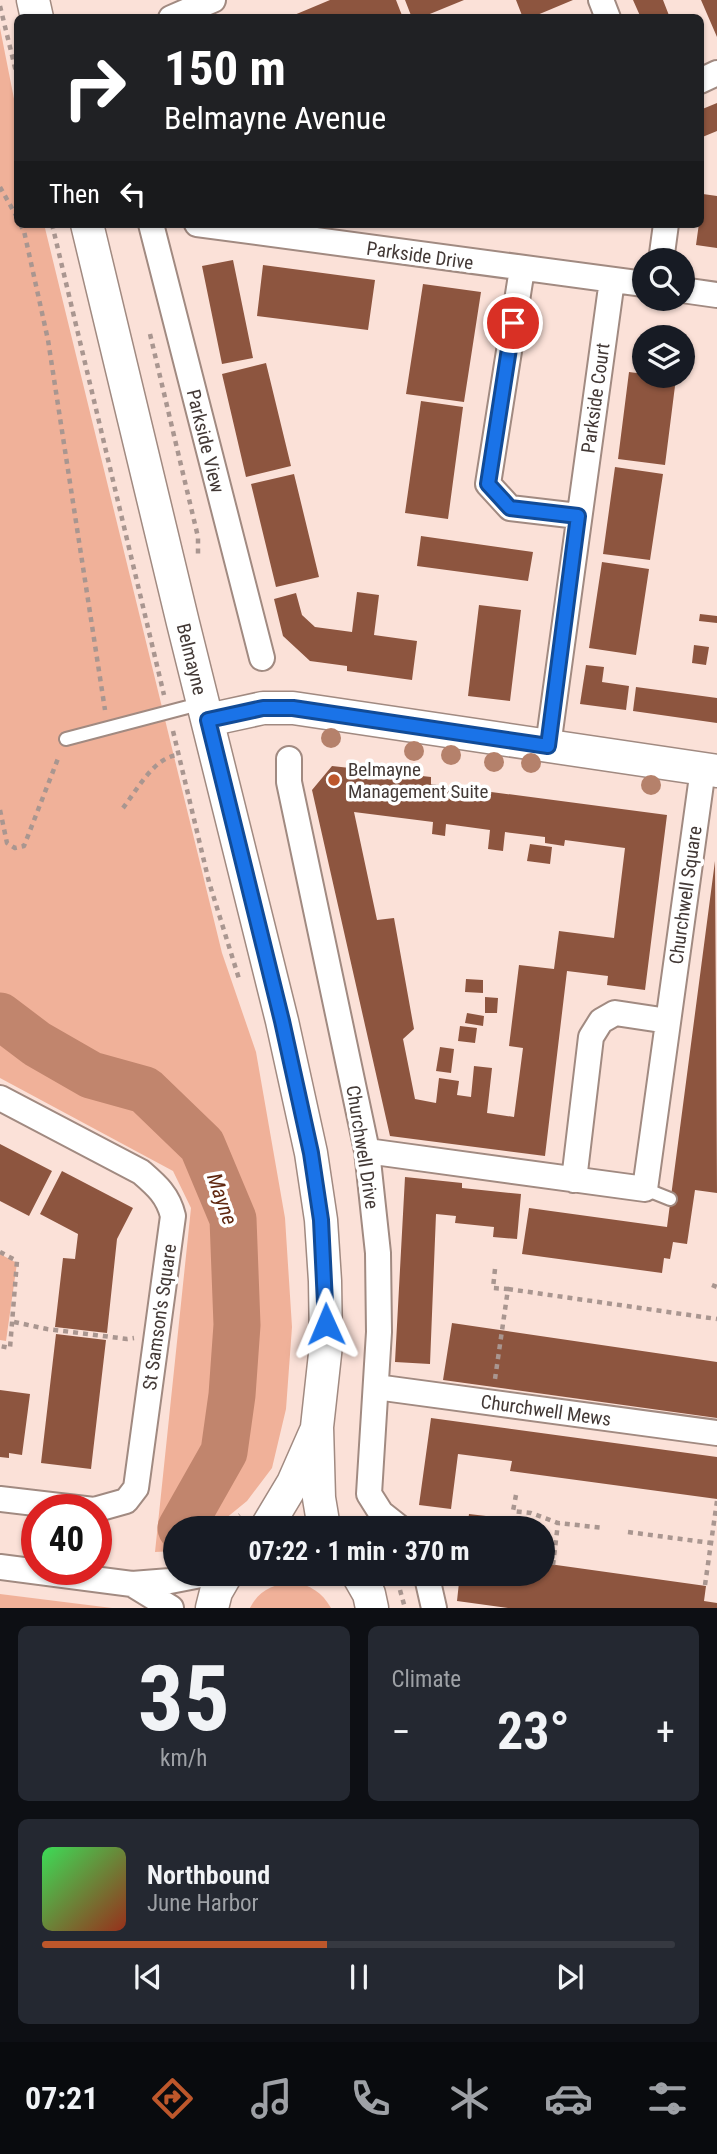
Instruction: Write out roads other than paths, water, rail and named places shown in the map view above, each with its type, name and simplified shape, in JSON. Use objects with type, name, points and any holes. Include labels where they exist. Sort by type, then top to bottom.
[{"type":"street","points":[[180,14],[213,0]]},
{"type":"street","name":"Belmayne","points":[[88,228],[282,1021],[311,1153],[321,1220],[326,1345],[317,1427],[322,1516]]},
{"type":"street","name":"Parkside View","points":[[152,228],[262,658]]},
{"type":"street","name":"Parkside Drive","points":[[226,228],[632,282]]},
{"type":"street","points":[[663,248],[665,228]]},
{"type":"street","points":[[522,269],[488,484],[510,508],[578,516]]},
{"type":"street","name":"Parkside Court","points":[[548,746],[612,280]]},
{"type":"street","points":[[695,292],[717,295]]},
{"type":"street","points":[[206,711],[293,708],[710,770]]},
{"type":"street","name":"Churchwell Drive","points":[[289,759],[289,782],[367,1151],[378,1254],[379,1332],[369,1494],[385,1516]]},
{"type":"street","name":"Churchwell Square","points":[[645,1189],[668,1021],[710,770]]},
{"type":"street","points":[[574,1180],[591,1037],[601,1021],[615,1013],[668,1021]]},
{"type":"street","name":"St Samson's Square","points":[[0,1098],[141,1172],[157,1185],[169,1201],[173,1216],[135,1488],[126,1501],[94,1510],[0,1499]]},
{"type":"street","points":[[367,1151],[645,1189]]},
{"type":"street","name":"Churchwell Mews","points":[[376,1387],[717,1433]]},
{"type":"street","name":"Belmayne","points":[[260,1516],[293,1483],[317,1427]]},
{"type":"street","points":[[0,1567],[132,1584],[163,1582]]},
{"type":"street","points":[[132,1584],[170,1608]]},
{"type":"street","points":[[212,1608],[220,1586]]},
{"type":"street","points":[[364,1586],[372,1608]]},
{"type":"street","points":[[429,1586],[434,1608]]},
{"type":"lane","points":[[66,739],[168,712],[206,711]]},
{"type":"lane","points":[[645,1189],[670,1199]]},
{"type":"waterway","name":"Mayne","points":[[0,1016],[37,1044],[91,1075],[145,1090],[202,1145],[233,1219],[237,1325],[232,1395],[224,1452],[188,1516]]},
{"type":"place","name":"Belmayne Management Suite","points":[[334,780]]}]
